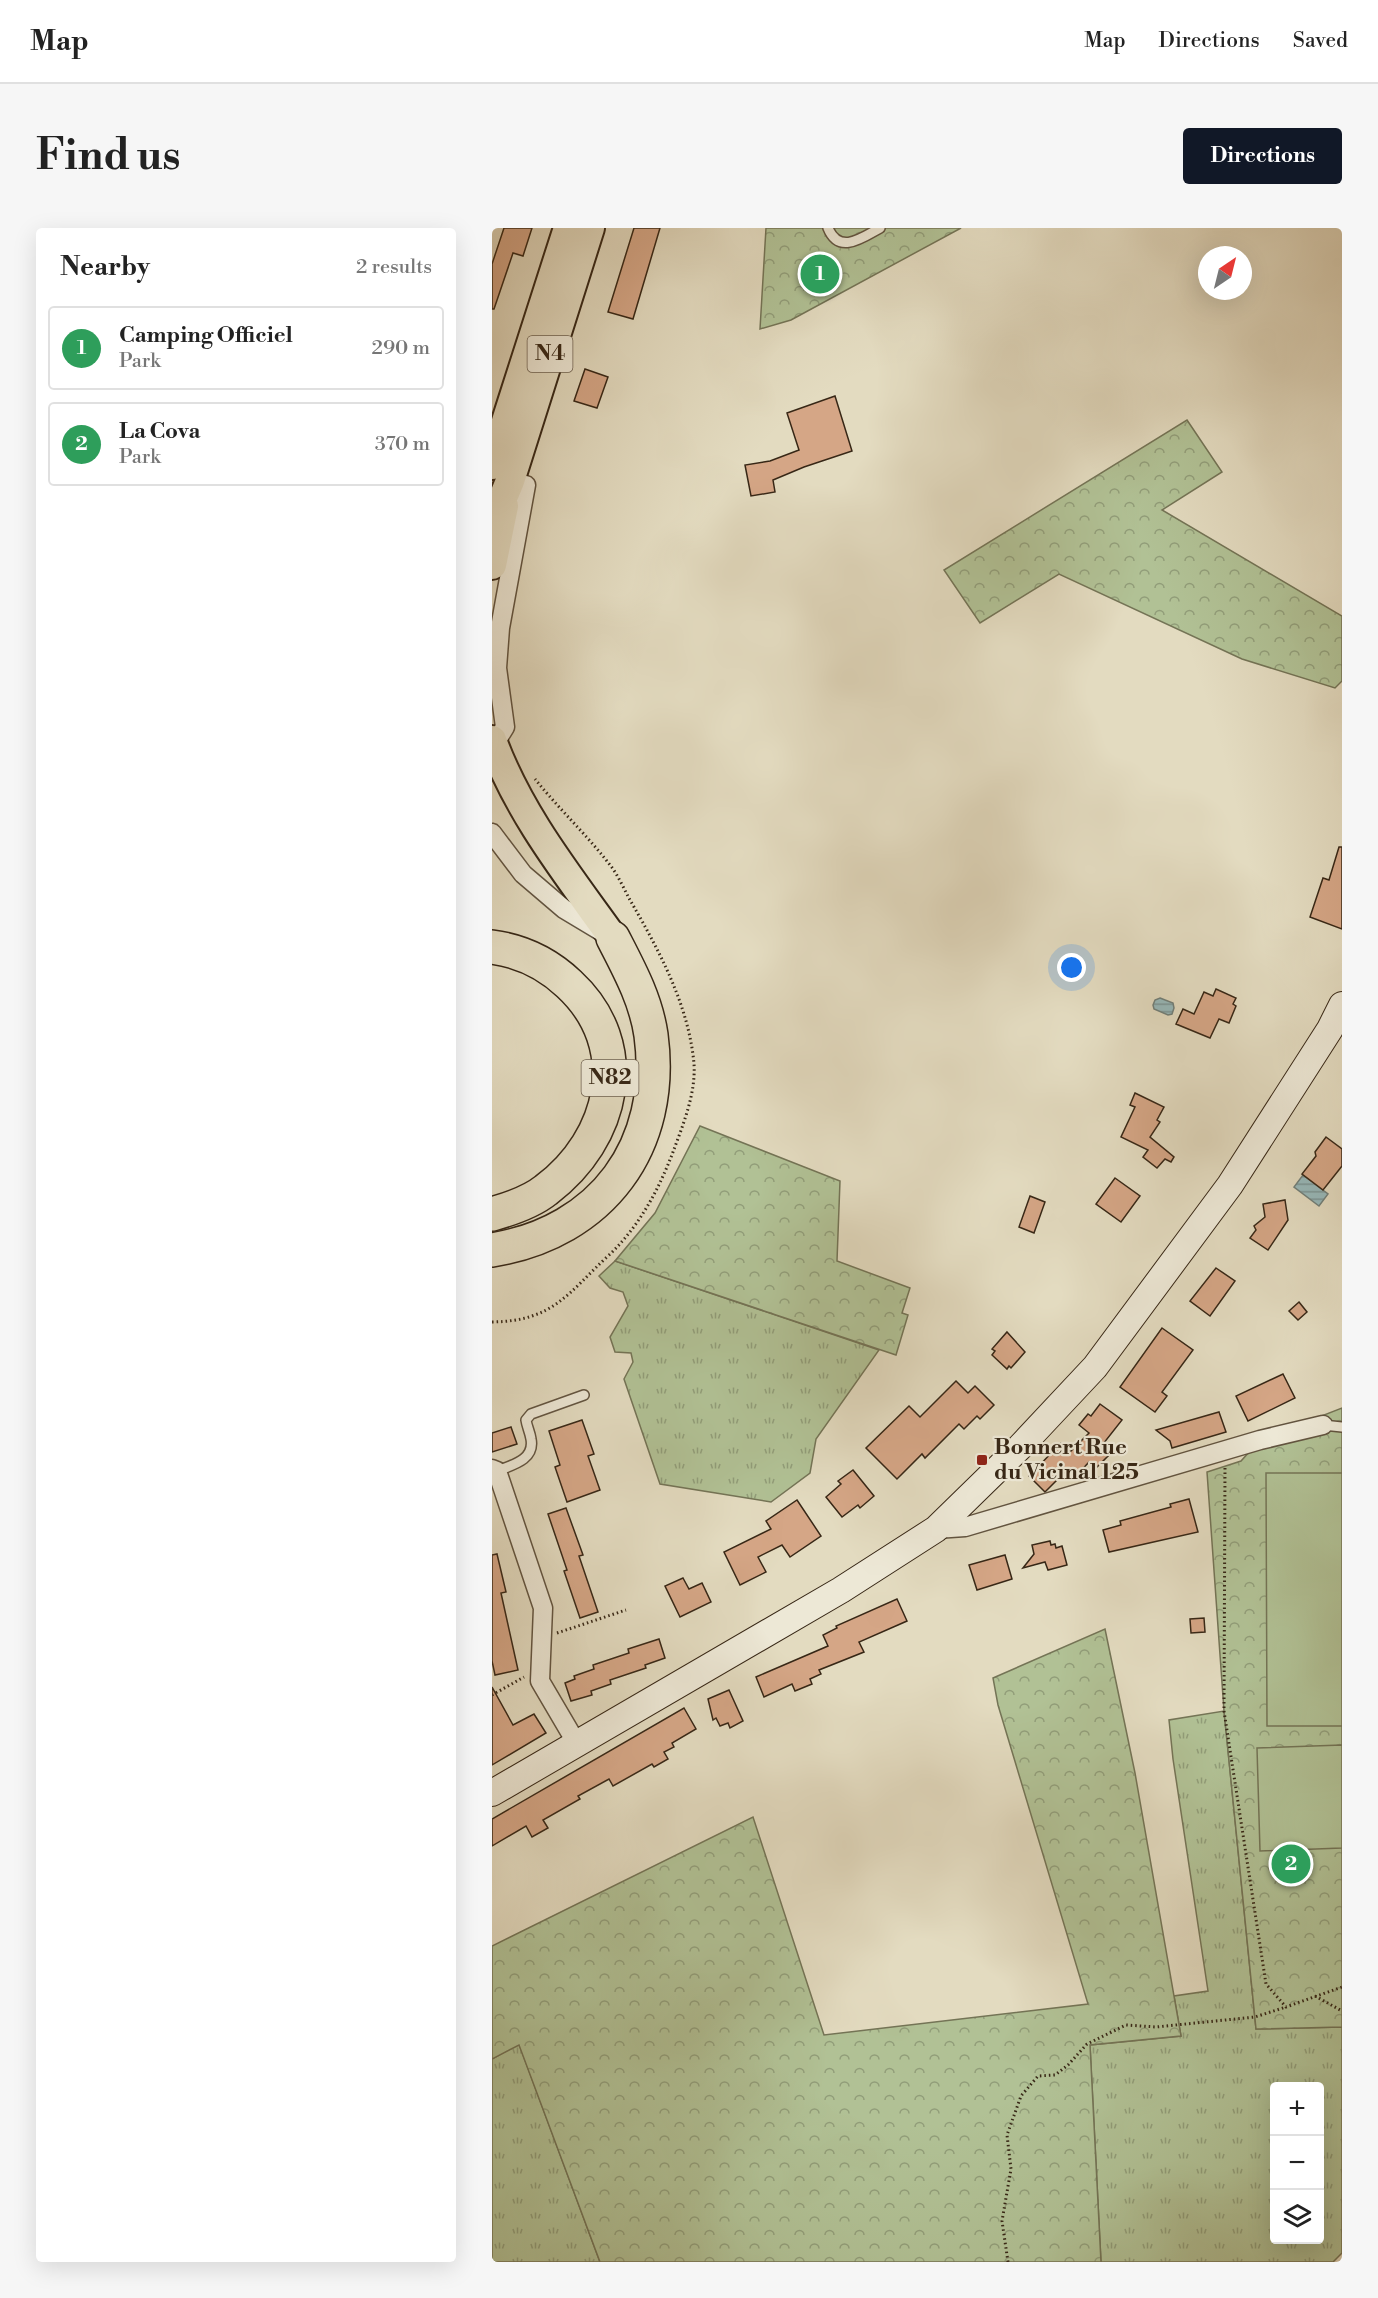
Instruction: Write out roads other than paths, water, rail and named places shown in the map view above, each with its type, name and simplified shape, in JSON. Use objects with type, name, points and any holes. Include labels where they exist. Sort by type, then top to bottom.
[{"type":"highway","name":"N82","points":[[492,1250],[534,1240],[578,1217],[598,1202],[629,1164],[640,1141],[652,1100],[654,1067],[651,1033],[643,1001],[613,938]]},
{"type":"highway","name":"N82","points":[[492,947],[528,956],[557,972],[582,996],[597,1019],[606,1044],[610,1066],[606,1108],[597,1131],[581,1155],[566,1173],[545,1191],[520,1205],[492,1214]]},
{"type":"main road","name":"N4","points":[[509,477],[568,228]]},
{"type":"main road","name":"N4","points":[[492,524],[591,228]]},
{"type":"main road","points":[[492,565],[509,477]]},
{"type":"main road","name":"N82","points":[[493,745],[501,765],[536,830],[613,938]]},
{"type":"street","points":[[493,745],[505,727],[497,668],[509,477]]},
{"type":"street","points":[[492,833],[523,874],[564,909],[613,938]]},
{"type":"street","points":[[492,1793],[841,1590],[936,1529],[1020,1447],[1095,1367],[1230,1185],[1330,1029],[1342,1005]]},
{"type":"street","points":[[936,1529],[965,1527],[1225,1451],[1323,1425]]},
{"type":"street","points":[[494,1470],[543,1608],[540,1681],[578,1744]]},
{"type":"lane","points":[[828,228],[832,237],[840,242],[856,241],[880,228]]},
{"type":"lane","points":[[494,1470],[519,1462],[528,1456],[532,1446],[526,1420],[531,1414],[585,1395]]},
{"type":"lane","points":[[1323,1425],[1342,1427]]},
{"type":"water","points":[[1160,998],[1173,1003],[1172,1014],[1168,1015],[1154,1009],[1155,1000]]},
{"type":"water","points":[[1303,1175],[1328,1194],[1319,1206],[1294,1187]]},
{"type":"place","name":"Camping Officiel","points":[[820,274]]},
{"type":"place","name":"Bonnert Rue du Vicinal 125","points":[[982,1460]]},
{"type":"place","name":"La Cova","points":[[1291,1864]]}]
